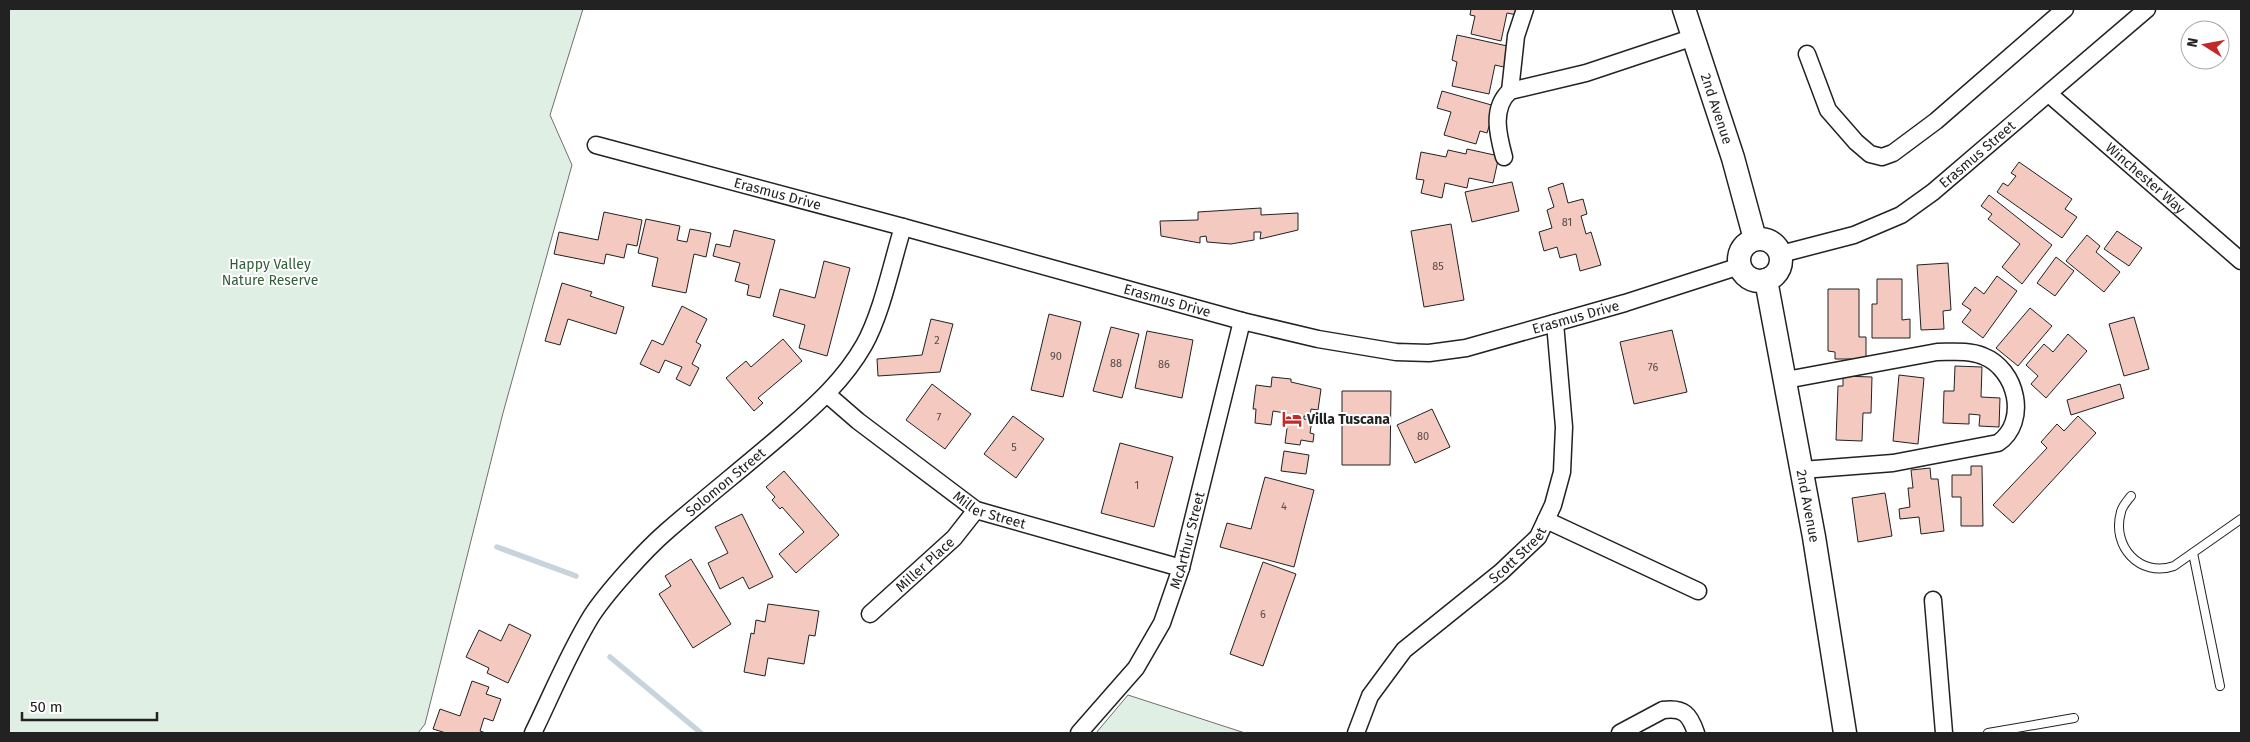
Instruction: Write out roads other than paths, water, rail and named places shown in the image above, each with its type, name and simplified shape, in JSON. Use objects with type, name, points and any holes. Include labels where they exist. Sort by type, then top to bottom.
[{"type":"street","points":[[1510,90],[1516,36],[1525,9]]},
{"type":"street","name":"2nd Avenue","points":[[1684,9],[1733,158],[1755,239]]},
{"type":"street","points":[[1808,54],[1828,110],[1856,142],[1870,154],[1882,157],[1893,153],[1936,121],[2065,9]]},
{"type":"street","name":"Erasmus Street","points":[[1781,254],[1854,235],[1901,215],[1933,192],[2147,9]]},
{"type":"street","points":[[1504,158],[1497,132],[1498,117],[1501,98],[1510,90],[1586,73],[1694,37]]},
{"type":"street","name":"Winchester Way","points":[[2049,94],[2241,261]]},
{"type":"street","name":"Erasmus Drive","points":[[596,146],[903,227],[1242,321],[1357,347],[1428,353],[1466,348],[1555,323],[1740,266]]},
{"type":"street","name":"Solomon Street","points":[[533,733],[579,638],[593,614],[614,588],[666,532],[735,476],[828,395],[865,344],[876,316],[903,227]]},
{"type":"street","points":[[1755,239],[1768,240],[1778,248],[1781,254],[1780,267],[1777,273],[1766,280],[1752,279],[1746,275],[1740,266],[1740,254],[1743,248],[1755,239]]},
{"type":"street","name":"2nd Avenue","points":[[1766,280],[1802,470],[1845,733]]},
{"type":"street","name":"McArthur Street","points":[[1079,733],[1136,668],[1162,624],[1181,568],[1242,321]]},
{"type":"street","name":"Scott Street","points":[[1356,733],[1370,696],[1404,650],[1500,572],[1538,537],[1553,505],[1562,472],[1564,427],[1555,323]]},
{"type":"street","points":[[1786,380],[1937,352],[1962,352],[1982,356],[1995,363],[2007,376],[2015,394],[2015,418],[2009,435],[1998,443],[1893,463],[1802,470]]},
{"type":"street","name":"Miller Street","points":[[828,395],[858,421],[976,510],[1181,568]]},
{"type":"street","name":"Miller Place","points":[[870,614],[954,538],[976,510]]},
{"type":"street","points":[[1546,520],[1698,591]]},
{"type":"street","points":[[1933,600],[1944,733]]},
{"type":"street","points":[[1620,733],[1663,710],[1671,709],[1680,711],[1691,718],[1696,733]]},
{"type":"lane","points":[[2131,496],[2121,510],[2118,528],[2124,548],[2134,560],[2145,568],[2162,571],[2174,566],[2241,519]]},
{"type":"lane","points":[[2193,553],[2220,686]]},
{"type":"lane","points":[[1988,733],[2074,718]]},
{"type":"waterway","points":[[497,547],[576,576]]},
{"type":"waterway","points":[[610,657],[701,733]]},
{"type":"place","name":"Villa Tuscana","points":[[1292,419]]},
{"type":"park label","name":"Happy Valley Nature Reserve","points":[[270,272]]}]
